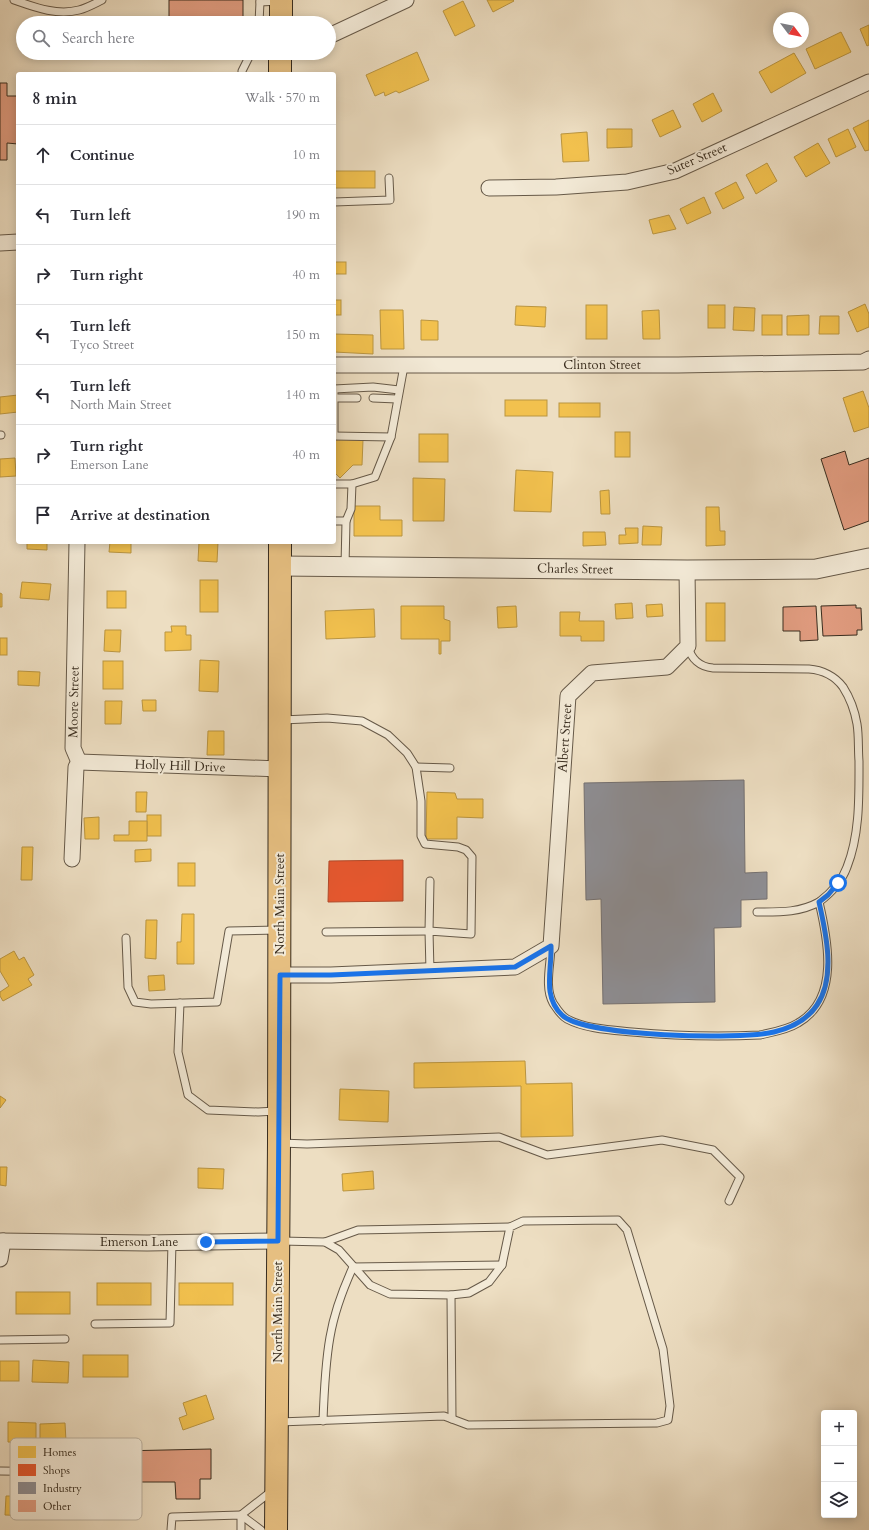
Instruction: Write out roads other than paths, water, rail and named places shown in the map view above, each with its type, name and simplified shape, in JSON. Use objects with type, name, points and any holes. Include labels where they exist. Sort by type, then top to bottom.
[{"type":"main road","points":[[270,1],[278,16]]},
{"type":"main road","name":"North Main Street","points":[[276,1530],[280,975],[280,544]]},
{"type":"street","points":[[336,32],[390,4],[406,0]]},
{"type":"street","name":"Suter Street","points":[[489,188],[556,187],[627,182],[675,171],[869,82]]},
{"type":"street","points":[[0,243],[16,242]]},
{"type":"street","name":"Clinton Street","points":[[336,365],[686,365],[862,362],[869,359]]},
{"type":"street","name":"Moore Street","points":[[72,859],[76,767],[79,762],[73,748],[77,544]]},
{"type":"street","name":"Charles Street","points":[[280,566],[688,570],[816,569],[869,558]]},
{"type":"street","points":[[688,570],[688,646]]},
{"type":"street","name":"Albert Street","points":[[551,946],[568,696],[592,673],[667,667],[688,646]]},
{"type":"street","name":"Holly Hill Drive","points":[[79,762],[280,769]]},
{"type":"street","points":[[280,975],[331,975],[515,967],[551,946]]},
{"type":"street","points":[[0,1259],[1,1241]]},
{"type":"street","name":"Emerson Lane","points":[[1,1241],[278,1241]]},
{"type":"lane","points":[[14,0],[49,10],[66,12],[81,10],[102,0]]},
{"type":"lane","points":[[262,16],[270,1]]},
{"type":"lane","points":[[242,72],[248,60]]},
{"type":"lane","points":[[336,202],[390,200],[390,178]]},
{"type":"lane","points":[[336,484],[352,484],[375,477],[390,436],[404,366]]},
{"type":"lane","points":[[336,389],[373,386],[399,390]]},
{"type":"lane","points":[[336,398],[357,398]]},
{"type":"lane","points":[[373,398],[397,400]]},
{"type":"lane","points":[[336,436],[390,436]]},
{"type":"lane","points":[[345,566],[346,521],[351,509],[352,484]]},
{"type":"lane","points":[[336,521],[346,521]]},
{"type":"lane","points":[[688,646],[693,658],[704,666],[713,668],[809,669],[830,675],[838,681],[847,694],[854,711],[858,735],[859,774],[856,832],[850,859],[842,878],[819,902],[799,910],[787,912],[757,912]]},
{"type":"lane","points":[[280,720],[327,718],[362,721],[388,735],[406,753],[416,767],[420,801],[421,836],[425,844],[458,847],[466,850],[472,857],[471,934],[429,931],[326,932]]},
{"type":"lane","points":[[416,767],[450,768]]},
{"type":"lane","points":[[430,881],[430,971]]},
{"type":"lane","points":[[551,946],[550,994],[552,1001],[566,1019],[579,1024],[609,1030],[670,1035],[760,1035],[775,1032],[798,1023],[809,1015],[823,995],[827,976],[827,952],[825,926],[819,902]]},
{"type":"lane","points":[[126,938],[128,987],[135,1002],[151,1004],[217,1002],[229,930],[280,930]]},
{"type":"lane","points":[[180,1003],[178,1052],[188,1095],[208,1110],[258,1112],[279,1110]]},
{"type":"lane","points":[[279,1144],[499,1137],[547,1155],[662,1140],[713,1150],[740,1177],[729,1201]]},
{"type":"lane","points":[[277,1422],[444,1416],[468,1425],[656,1423],[668,1420],[670,1406],[663,1350],[627,1230],[618,1220],[523,1221],[510,1227],[358,1230],[325,1242],[278,1241]]},
{"type":"lane","points":[[325,1242],[339,1250],[370,1285],[390,1294],[451,1295],[469,1293],[489,1282],[502,1266],[510,1227]]},
{"type":"lane","points":[[95,1324],[170,1323],[172,1242]]},
{"type":"lane","points":[[353,1267],[502,1266]]},
{"type":"lane","points":[[323,1421],[324,1392],[330,1337],[343,1291],[353,1267]]},
{"type":"lane","points":[[451,1295],[452,1419]]},
{"type":"lane","points":[[0,1340],[65,1339]]},
{"type":"lane","points":[[0,1471],[10,1471]]},
{"type":"lane","points":[[171,1530],[172,1517],[241,1515],[276,1488]]},
{"type":"lane","points":[[241,1515],[241,1530]]},
{"type":"lane","points":[[241,1515],[261,1530]]}]
